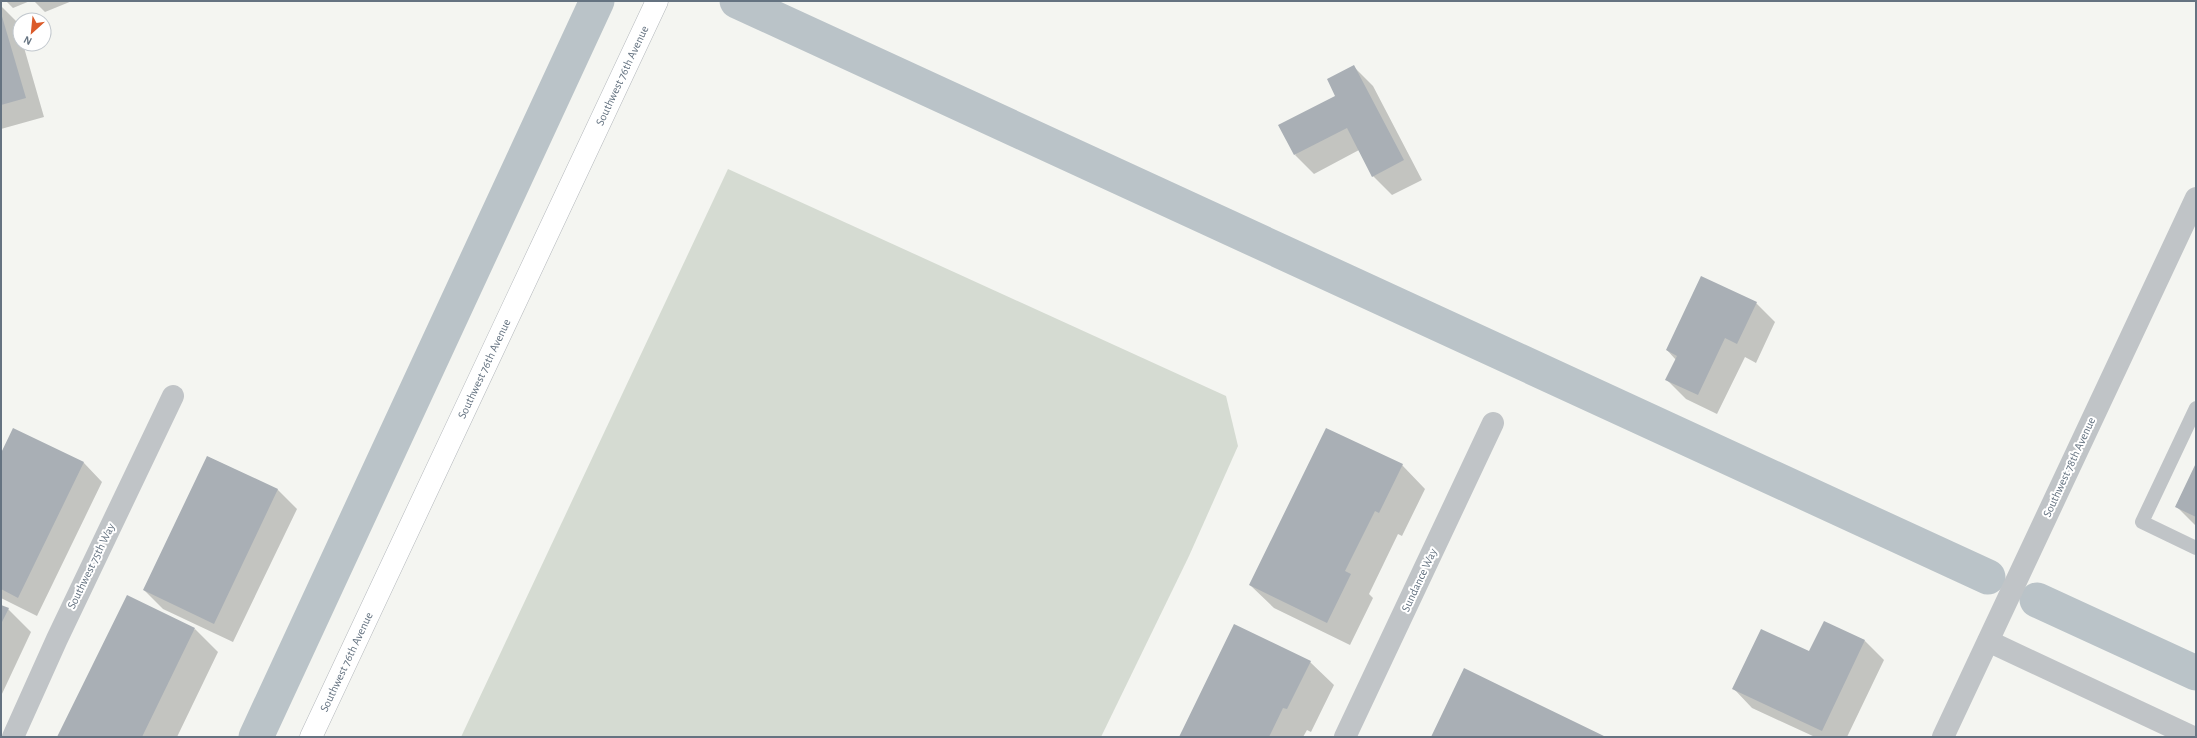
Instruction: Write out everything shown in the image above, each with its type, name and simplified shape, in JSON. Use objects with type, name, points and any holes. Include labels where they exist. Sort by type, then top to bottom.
[{"type":"street","name":"Southwest 76th Avenue","points":[[311,737],[657,1]]},
{"type":"street","name":"Southwest 78th Avenue","points":[[1943,737],[2196,198]]},
{"type":"street","name":"Southwest 75th Way","points":[[13,737],[57,639],[172,396]]},
{"type":"street","name":"Sundance Way","points":[[1345,737],[1493,423]]},
{"type":"street","points":[[1988,641],[2192,737]]},
{"type":"lane","points":[[2196,408],[2142,522],[2196,548]]},
{"type":"shaded area","points":[[728,169],[1226,396],[1238,446],[1189,556],[1101,737],[461,737]]},
{"type":"building","points":[[1,13],[26,98],[1,105]]},
{"type":"building","points":[[1354,65],[1404,160],[1372,177],[1347,128],[1294,155],[1278,125],[1335,96],[1327,79]]},
{"type":"building","points":[[1701,276],[1757,302],[1737,344],[1725,338],[1698,395],[1665,380],[1677,356],[1666,350]]},
{"type":"building","points":[[13,428],[84,462],[18,598],[1,589],[1,453]]},
{"type":"building","points":[[1326,428],[1403,464],[1379,513],[1375,511],[1345,571],[1351,574],[1327,623],[1249,585]]},
{"type":"building","points":[[207,456],[278,489],[214,624],[143,590]]},
{"type":"building","points":[[2196,463],[2196,517],[2175,507]]},
{"type":"building","points":[[127,595],[195,628],[142,737],[57,737]]},
{"type":"building","points":[[1,605],[9,608],[1,624]]},
{"type":"building","points":[[1824,621],[1865,640],[1822,731],[1732,689],[1761,629],[1809,651]]},
{"type":"building","points":[[1234,624],[1311,661],[1287,709],[1283,708],[1269,737],[1179,737]]},
{"type":"building","points":[[1464,668],[1606,737],[1431,737]]},
{"type":"waterway","points":[[256,737],[597,1]]},
{"type":"waterway","points":[[737,1],[1988,577]]},
{"type":"waterway","points":[[2037,600],[2196,673]]}]
